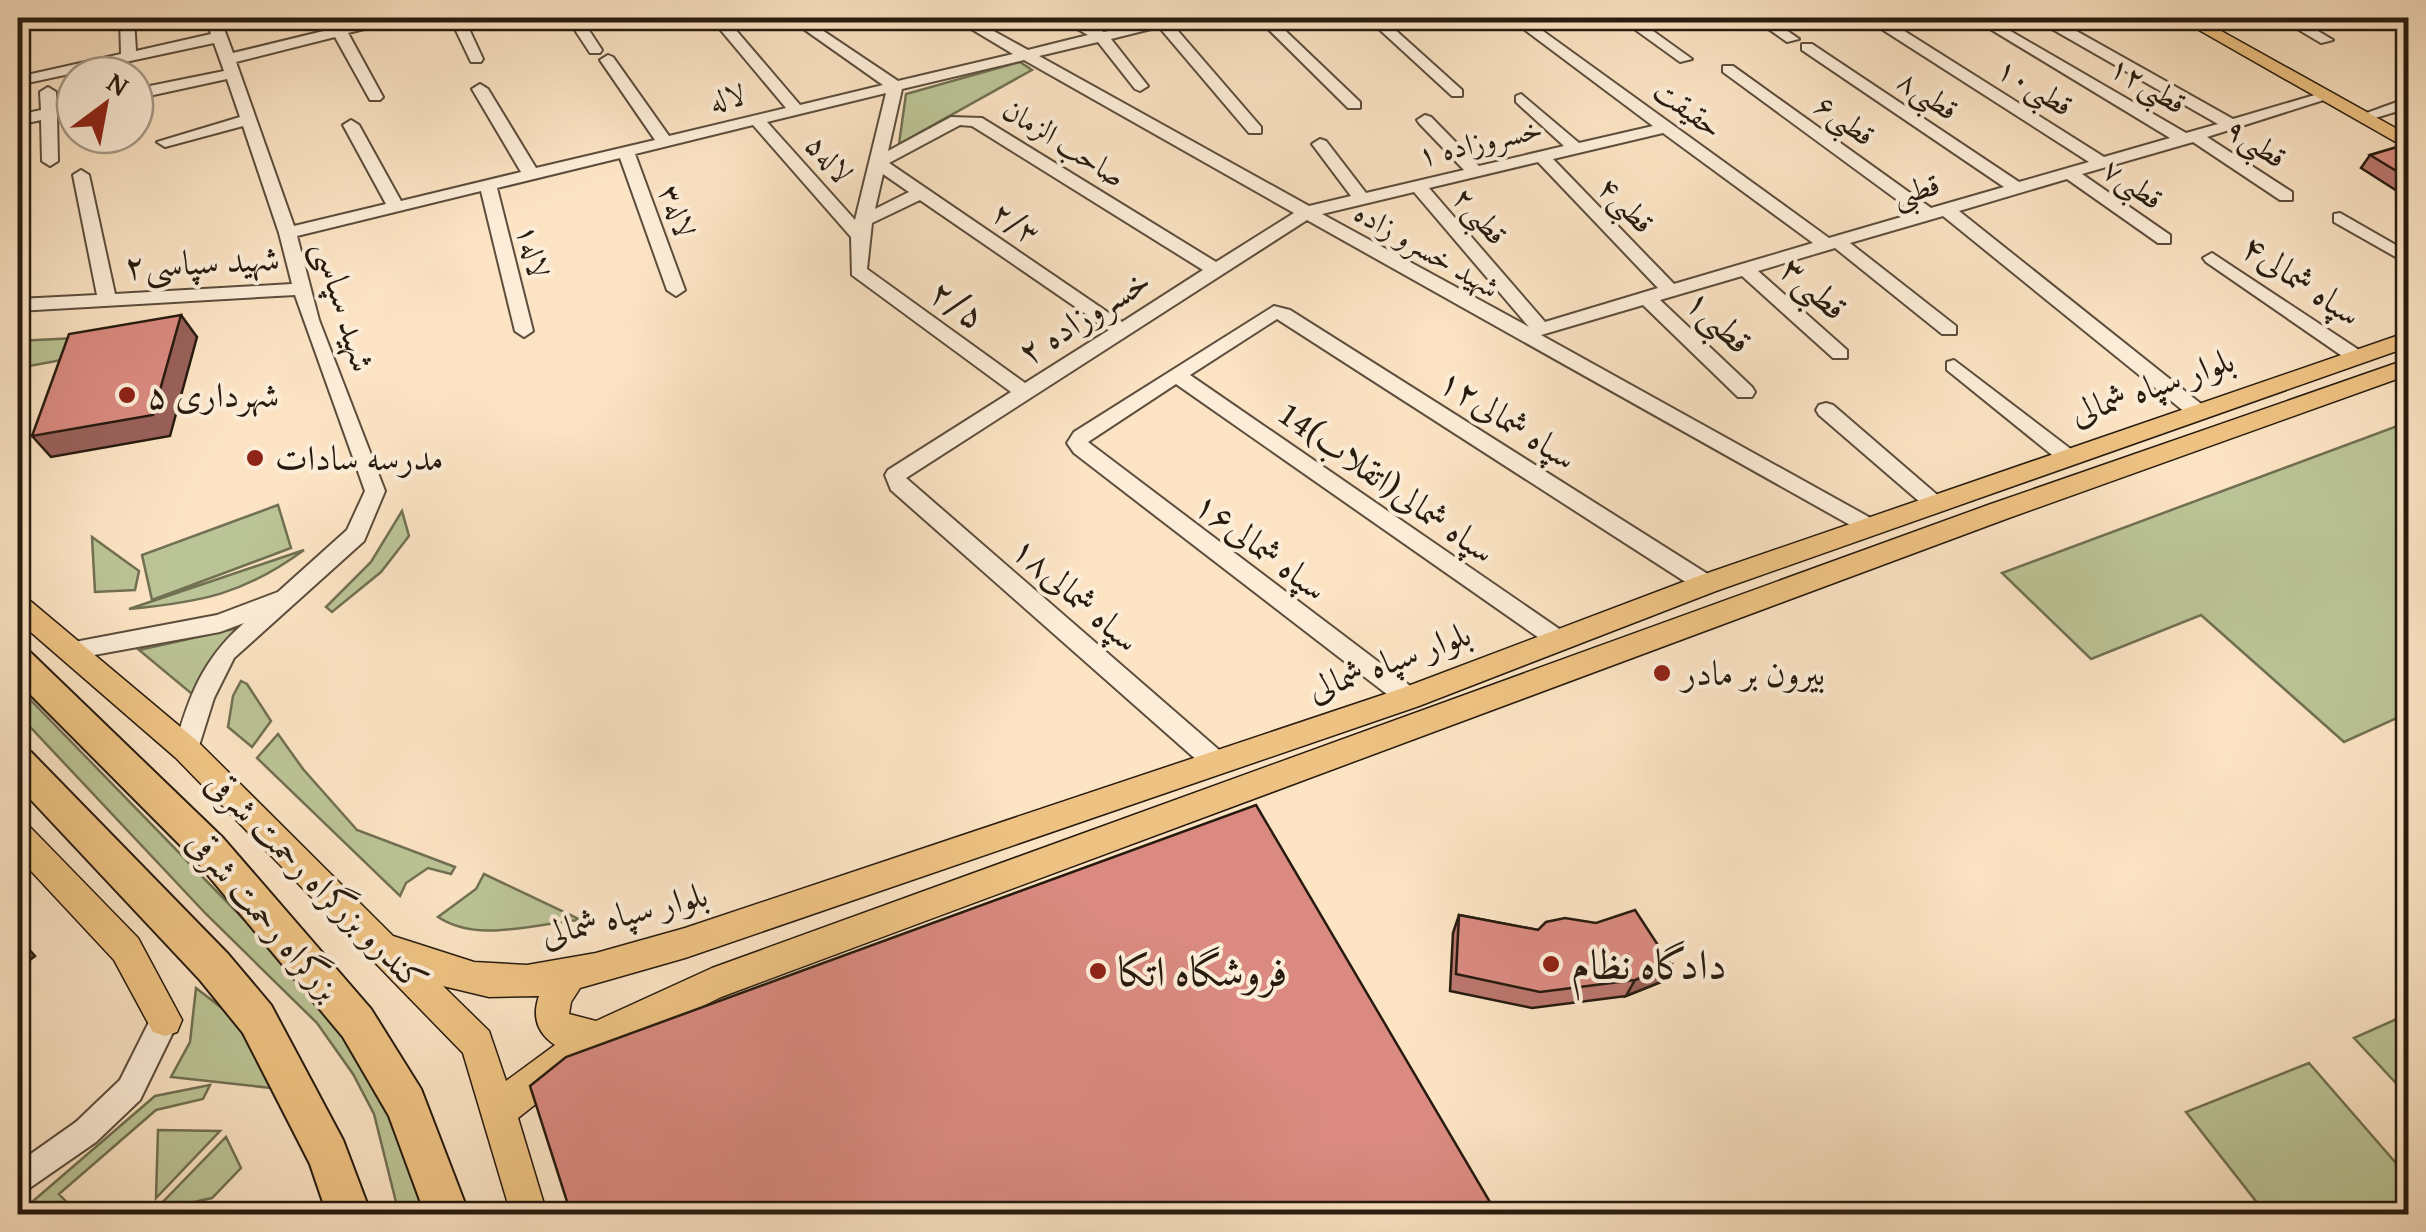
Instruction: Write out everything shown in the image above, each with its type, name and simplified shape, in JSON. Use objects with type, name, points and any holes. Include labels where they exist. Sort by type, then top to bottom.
[{"type":"highway","name":"بزرگراه رحمت شرقی","points":[[18,661],[210,850],[358,1022],[406,1104],[447,1214]]},
{"type":"highway","name":"بزرگراه رحمت شرقی","points":[[18,763],[214,967],[256,1019],[328,1155],[349,1214]]},
{"type":"main road","points":[[2186,18],[2408,143]]},
{"type":"main road","points":[[2201,18],[2408,134]]},
{"type":"main road","name":"بلوار سپاه شمالی","points":[[384,948],[438,968],[503,982],[571,974],[686,944],[1409,698],[1706,584],[2408,338]]},
{"type":"main road","name":"بلوار سپاه شمالی","points":[[498,1112],[532,1078],[595,1038],[712,984],[2289,407],[2408,367]]},
{"type":"main road","points":[[2263,390],[2289,407]]},
{"type":"main road","name":"کندرو بزرگراه رحمت شرقی","points":[[18,606],[186,749],[477,1043],[529,1214]]},
{"type":"main road","points":[[1623,616],[1644,642]]},
{"type":"main road","points":[[18,836],[126,950],[165,1020]]},
{"type":"main road","points":[[571,974],[551,1004],[552,1019],[560,1031],[573,1037],[595,1038]]},
{"type":"street","points":[[127,18],[129,55]]},
{"type":"street","name":"شهید سپاسی","points":[[186,749],[214,668],[226,652],[356,535],[374,492],[301,289],[288,233],[213,18]]},
{"type":"street","points":[[155,88],[386,18]]},
{"type":"street","points":[[458,18],[476,59]]},
{"type":"street","points":[[574,18],[665,142]]},
{"type":"street","points":[[795,18],[894,86],[861,228]]},
{"type":"street","name":"شهید خسرو زاده","points":[[960,18],[1868,527]]},
{"type":"street","points":[[1064,18],[1100,36],[1140,86]]},
{"type":"street","points":[[1264,18],[1354,106]]},
{"type":"street","points":[[1374,18],[1456,93]]},
{"type":"street","name":"حقیقت","points":[[1516,18],[1949,330]]},
{"type":"street","points":[[1626,18],[1685,59]]},
{"type":"street","name":"قطبی۸","points":[[1760,18],[2018,189]]},
{"type":"street","name":"قطبی۱۲","points":[[1979,18],[2191,138]]},
{"type":"street","points":[[2286,18],[2326,40]]},
{"type":"street","points":[[2386,18],[2408,30]]},
{"type":"street","points":[[1171,20],[1255,130]]},
{"type":"street","name":"لاله","points":[[288,233],[1171,20]]},
{"type":"street","points":[[2050,22],[2234,126]]},
{"type":"street","points":[[724,25],[796,110]]},
{"type":"street","name":"قطبی۱۰","points":[[1885,25],[2104,164]]},
{"type":"street","points":[[339,31],[375,96]]},
{"type":"street","points":[[138,55],[220,37]]},
{"type":"street","name":"قطبی۶","points":[[1728,69],[2063,304],[2198,412]]},
{"type":"street","points":[[18,81],[55,73]]},
{"type":"street","points":[[480,89],[531,174]]},
{"type":"street","points":[[48,92],[50,161]]},
{"type":"street","name":"قطبی","points":[[1521,335],[2326,97]]},
{"type":"street","points":[[1521,99],[1575,148]]},
{"type":"street","points":[[2372,114],[2408,103]]},
{"type":"street","points":[[18,120],[55,111]]},
{"type":"street","points":[[166,142],[250,119]]},
{"type":"street","name":"لاله۵","points":[[757,120],[861,228]]},
{"type":"street","name":"صاحب الزمان","points":[[877,163],[957,120],[976,121],[1217,271]]},
{"type":"street","points":[[1425,120],[1474,171]]},
{"type":"street","points":[[350,125],[396,207]]},
{"type":"street","name":"خسروزاده ۱","points":[[1307,212],[1666,127]]},
{"type":"street","name":"قطبی۹","points":[[2191,138],[2286,196]]},
{"type":"street","points":[[1320,144],[1361,198]]},
{"type":"street","name":"۳لاله","points":[[626,151],[676,290]]},
{"type":"street","name":"قطبی۴","points":[[1541,156],[1671,291]]},
{"type":"street","name":"۲/۳","points":[[877,163],[1123,330]]},
{"type":"street","name":"قطبی۷","points":[[2071,174],[2164,239]]},
{"type":"street","points":[[81,175],[107,300]]},
{"type":"street","name":"۱لاله","points":[[488,184],[524,331]]},
{"type":"street","name":"قطبی۲","points":[[1417,185],[1541,329]]},
{"type":"street","points":[[861,228],[923,192]]},
{"type":"street","name":"خسروزاده ۲","points":[[895,475],[1307,212]]},
{"type":"street","points":[[2340,218],[2408,259]]},
{"type":"street","name":"۲/۵","points":[[861,228],[856,266],[863,277],[1025,392]]},
{"type":"street","name":"سپاه شمالی۴","points":[[2212,258],[2355,356]]},
{"type":"street","name":"قطبی۳","points":[[1745,269],[1840,354]]},
{"type":"street","name":"شهید سپاسی۲","points":[[18,305],[301,289]]},
{"type":"street","name":"قطبی۱","points":[[1648,298],[1745,392]]},
{"type":"street","name":"سپاه شمالی۱۲","points":[[1178,376],[1274,312],[1284,314],[1706,584]]},
{"type":"street","points":[[1954,366],[2069,458]]},
{"type":"street","name":"سپاه شمالی۱۶","points":[[1178,376],[1076,443],[1409,698]]},
{"type":"street","name":"14سپاه شمالی(اتقلاب)","points":[[1178,376],[1560,641]]},
{"type":"street","points":[[1826,410],[1935,504]]},
{"type":"street","name":"سپاه شمالی۱۸","points":[[895,475],[898,485],[1217,763]]},
{"type":"street","points":[[72,650],[220,623],[297,591]]},
{"type":"street","points":[[18,1181],[86,1132],[130,1090],[165,1020]]},
{"type":"green space","points":[[1020,62],[1032,70],[899,144],[906,94]]},
{"type":"green space","points":[[115,336],[78,357],[18,368],[18,341]]},
{"type":"green space","points":[[2408,422],[2408,713],[2344,742],[2201,615],[2091,659],[2002,573]]},
{"type":"green space","points":[[278,505],[291,548],[152,600],[142,555]]},
{"type":"green space","points":[[402,511],[409,536],[381,572],[332,612],[326,607],[371,562]]},
{"type":"green space","points":[[92,537],[139,571],[135,590],[95,592]]},
{"type":"green space","points":[[304,550],[242,586],[201,599],[129,609]]},
{"type":"green space","points":[[238,628],[192,694],[139,650]]},
{"type":"green space","points":[[241,681],[271,721],[252,747],[228,727],[233,696]]},
{"type":"green space","points":[[18,687],[328,1006],[397,1123],[428,1214],[399,1214],[374,1114],[353,1074],[317,1023],[206,914],[18,714]]},
{"type":"green space","points":[[278,734],[357,830],[455,867],[451,874],[428,868],[406,883],[400,896],[257,758]]},
{"type":"green space","points":[[484,874],[581,920],[489,931],[454,925],[438,917],[476,889]]},
{"type":"green space","points":[[196,988],[227,1012],[278,1080],[271,1088],[171,1077],[190,1042]]},
{"type":"green space","points":[[2408,1014],[2408,1096],[2354,1038]]},
{"type":"green space","points":[[2309,1063],[2408,1177],[2408,1214],[2266,1214],[2186,1112]]},
{"type":"green space","points":[[210,1085],[203,1099],[156,1110],[59,1194],[78,1214],[18,1214],[155,1096]]},
{"type":"green space","points":[[158,1130],[220,1131],[156,1198]]},
{"type":"green space","points":[[226,1137],[241,1168],[212,1198],[154,1211]]},
{"type":"building","points":[[2407,144],[2408,178],[2370,155]]},
{"type":"building","points":[[181,315],[153,415],[32,436],[69,334]]},
{"type":"building","name":"فروشگاه اتکا","points":[[1256,805],[1497,1214],[571,1214],[530,1086],[566,1057]]},
{"type":"building","name":"دادگاه نظام","points":[[1635,910],[1671,965],[1635,980],[1540,992],[1456,974],[1459,915],[1538,930],[1546,922],[1565,918],[1596,923]]},
{"type":"place","name":"شهرداری ۵","points":[[127,395]]},
{"type":"place","name":"مدرسه سادات","points":[[255,458]]},
{"type":"place","name":"بیرون بر مادر","points":[[1662,673]]},
{"type":"place","name":"دادگاه نظام","points":[[1551,964]]},
{"type":"place","name":"فروشگاه اتکا","points":[[1098,971]]}]
